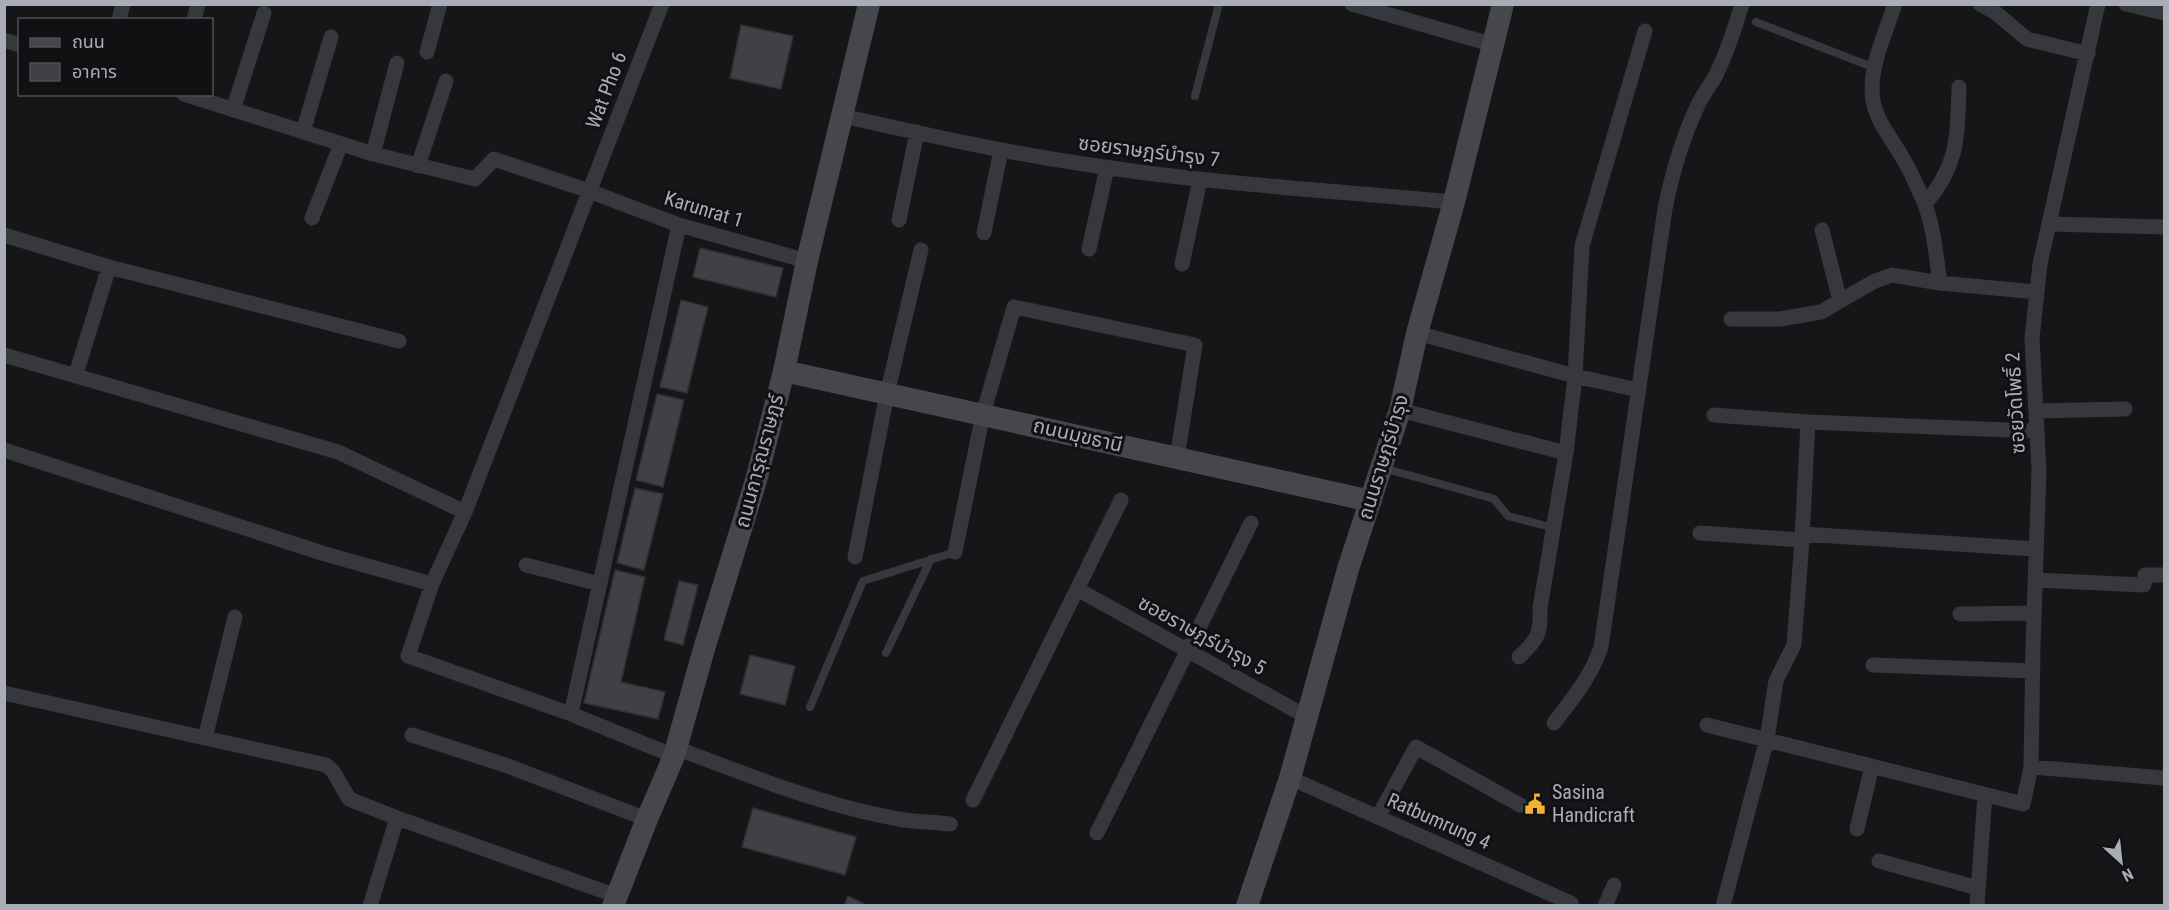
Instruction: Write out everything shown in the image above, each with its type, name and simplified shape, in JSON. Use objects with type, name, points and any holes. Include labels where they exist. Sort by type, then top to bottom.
[{"type":"street","points":[[427,52],[440,4]]},
{"type":"street","name":"Wat Pho 6","points":[[571,714],[408,656],[432,584],[465,512],[662,4]]},
{"type":"street","name":"ถนนการุณราษฏร์","points":[[615,901],[675,752],[757,477],[784,371],[807,261],[869,4]]},
{"type":"street","points":[[1352,4],[1494,45]]},
{"type":"street","name":"ถนนราษฎร์บำรุง","points":[[1247,906],[1290,778],[1348,569],[1400,410],[1417,333],[1454,202],[1503,4]]},
{"type":"street","points":[[1554,723],[1584,685],[1601,647],[1671,181],[1691,121],[1698,104],[1716,75],[1735,31],[1742,4]]},
{"type":"street","points":[[1895,4],[1875,68],[1872,89],[1876,114],[1906,162],[1925,204],[1940,283]]},
{"type":"street","points":[[1980,4],[1996,13],[2027,39],[2088,54]]},
{"type":"street","name":"ซอยวัดโพธิ์ 2","points":[[1985,795],[2023,804],[2031,767],[2039,470],[2032,338],[2036,292],[2040,264],[2098,4]]},
{"type":"street","points":[[2126,4],[2164,13]]},
{"type":"street","points":[[233,110],[264,13]]},
{"type":"street","points":[[1519,657],[1535,642],[1540,626],[1540,608],[1566,453],[1575,376],[1582,246],[1645,31]]},
{"type":"street","points":[[303,132],[331,37]]},
{"type":"street","points":[[373,154],[398,63]]},
{"type":"street","points":[[190,96],[418,166],[446,81]]},
{"type":"street","points":[[1925,204],[1936,191],[1950,167],[1955,142],[1959,87]]},
{"type":"street","name":"ซอยราษฎร์บำรุง 7","points":[[843,116],[1001,150],[1107,168],[1200,180],[1454,202]]},
{"type":"street","points":[[899,220],[917,132]]},
{"type":"street","points":[[312,218],[341,144]]},
{"type":"street","points":[[984,233],[1001,150]]},
{"type":"street","name":"Karunrat 1","points":[[418,166],[475,179],[494,159],[679,225],[807,261]]},
{"type":"street","points":[[1089,249],[1107,168]]},
{"type":"street","points":[[1182,264],[1200,180]]},
{"type":"street","points":[[2049,224],[2164,227]]},
{"type":"street","points":[[679,225],[571,714],[784,789],[881,816],[950,824]]},
{"type":"street","points":[[1821,230],[1840,301]]},
{"type":"street","points":[[4,235],[109,267],[399,341]]},
{"type":"street","points":[[855,557],[888,394],[921,250]]},
{"type":"street","points":[[76,374],[109,267]]},
{"type":"street","points":[[1731,319],[1780,319],[1829,309],[1875,281],[1892,275],[1940,283],[2036,292]]},
{"type":"street","points":[[955,552],[983,414],[1014,307],[1195,345],[1177,458]]},
{"type":"street","points":[[1417,333],[1575,376],[1638,390]]},
{"type":"street","points":[[4,355],[76,374],[338,452],[465,512]]},
{"type":"street","name":"ถนนมุขธานี","points":[[784,371],[1371,501]]},
{"type":"street","points":[[1400,410],[1566,453]]},
{"type":"street","points":[[2036,411],[2125,410]]},
{"type":"street","points":[[1714,415],[1808,422],[2037,431]]},
{"type":"street","points":[[1723,906],[1767,739],[1776,681],[1794,645],[1808,422]]},
{"type":"street","points":[[4,450],[325,554],[432,584]]},
{"type":"street","points":[[973,800],[1121,500]]},
{"type":"street","points":[[1097,833],[1251,523]]},
{"type":"street","points":[[1700,533],[2036,549]]},
{"type":"street","points":[[526,565],[600,584]]},
{"type":"street","points":[[2035,580],[2144,585],[2145,575],[2164,575]]},
{"type":"street","name":"ซอยราษฎร์บำรุง 5","points":[[1077,589],[1307,717]]},
{"type":"street","points":[[1960,614],[2034,613]]},
{"type":"street","points":[[205,738],[234,617]]},
{"type":"street","points":[[1873,665],[2033,671]]},
{"type":"street","points":[[4,693],[326,765],[333,771],[348,799],[615,901]]},
{"type":"street","points":[[1707,724],[1985,795],[1977,906]]},
{"type":"street","points":[[412,735],[505,765],[647,819]]},
{"type":"street","points":[[1378,817],[1416,747],[1520,805]]},
{"type":"street","points":[[1857,829],[1872,766]]},
{"type":"street","points":[[2031,767],[2164,778]]},
{"type":"street","name":"Ratbumrung 4","points":[[1290,778],[1571,903]]},
{"type":"street","points":[[370,906],[397,819]]},
{"type":"street","points":[[1879,861],[1978,888]]},
{"type":"street","points":[[1605,906],[1614,885]]},
{"type":"lane","points":[[1196,96],[1219,4]]},
{"type":"lane","points":[[1756,22],[1875,68]]},
{"type":"lane","points":[[1382,467],[1494,499],[1508,516],[1554,528]]},
{"type":"lane","points":[[810,707],[864,581],[955,552]]},
{"type":"lane","points":[[886,653],[931,559]]},
{"type":"building","points":[[741,25],[793,36],[781,89],[730,78]]},
{"type":"building","points":[[700,248],[783,268],[776,297],[693,277]]},
{"type":"building","points":[[681,300],[708,307],[687,393],[660,387]]},
{"type":"building","points":[[657,394],[684,400],[663,487],[636,480]]},
{"type":"building","points":[[635,488],[663,494],[644,570],[617,563]]},
{"type":"building","points":[[615,570],[645,577],[621,682],[665,692],[658,719],[584,703]]},
{"type":"building","points":[[679,581],[698,585],[683,645],[664,640]]},
{"type":"building","points":[[750,655],[795,666],[785,705],[740,694]]},
{"type":"building","points":[[753,808],[856,837],[845,875],[742,847]]},
{"type":"building","points":[[848,896],[868,906],[844,906]]},
{"type":"place","name":"Sasina Handicraft","points":[[1535,804]]}]
